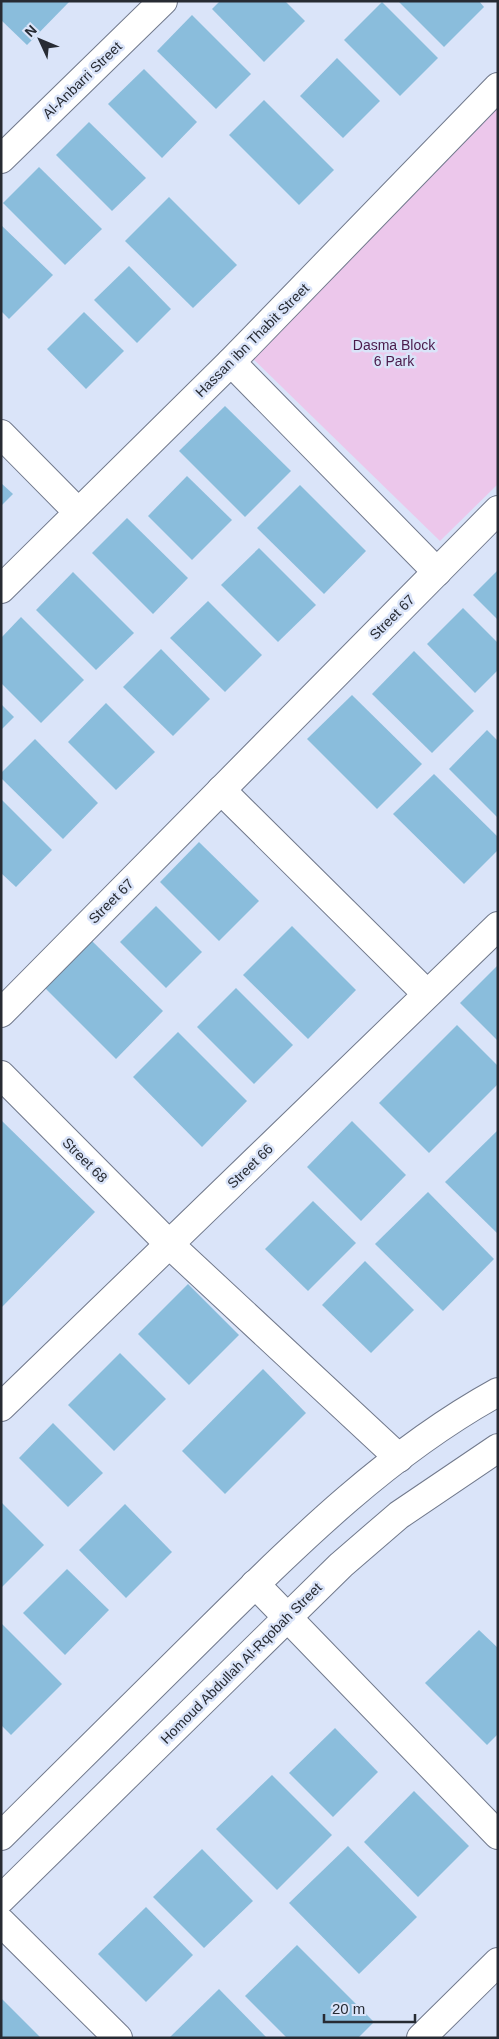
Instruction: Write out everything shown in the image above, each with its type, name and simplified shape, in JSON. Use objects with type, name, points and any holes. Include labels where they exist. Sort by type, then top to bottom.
[{"type":"street","name":"Al-Anbarri Street","points":[[6,144],[163,1]]},
{"type":"street","name":"Hassan ibn Thabit Street","points":[[1,589],[231,362],[498,87]]},
{"type":"street","points":[[231,362],[437,572]]},
{"type":"street","points":[[1,434],[78,512]]},
{"type":"street","name":"Street 67","points":[[1,1013],[498,510]]},
{"type":"street","points":[[221,790],[427,994]]},
{"type":"street","name":"Street 66","points":[[1,1406],[498,926]]},
{"type":"street","name":"Street 68","points":[[1,1075],[169,1244],[398,1458]]},
{"type":"street","points":[[1,1836],[318,1524],[398,1458],[448,1422],[498,1392]]},
{"type":"street","name":"Homoud Abdullah Al-Rqobah Street","points":[[1,1898],[341,1565],[399,1515],[498,1448]]},
{"type":"street","points":[[255,1584],[498,1835]]},
{"type":"street","points":[[1,1922],[118,2038]]},
{"type":"street","points":[[421,2038],[498,1962]]},
{"type":"green space","name":"Dasma Block 6 Park","points":[[498,102],[498,484],[440,541],[248,354]]},
{"type":"building","points":[[1,1],[70,1],[27,45],[1,20]]},
{"type":"building","points":[[220,1],[285,1],[305,21],[264,62],[212,9]]},
{"type":"building","points":[[398,1],[479,1],[484,7],[444,47]]},
{"type":"building","points":[[382,2],[438,58],[400,96],[344,40]]},
{"type":"building","points":[[192,15],[251,74],[216,109],[157,51]]},
{"type":"building","points":[[337,58],[380,101],[343,138],[300,96]]},
{"type":"building","points":[[144,69],[197,122],[162,158],[108,104]]},
{"type":"building","points":[[264,100],[334,170],[299,205],[229,135]]},
{"type":"building","points":[[89,122],[146,178],[112,211],[56,155]]},
{"type":"building","points":[[39,167],[102,229],[65,265],[3,203]]},
{"type":"building","points":[[169,197],[237,265],[193,308],[125,241]]},
{"type":"building","points":[[1,225],[53,275],[9,319],[1,311]]},
{"type":"building","points":[[129,266],[171,309],[137,343],[94,300]]},
{"type":"building","points":[[84,312],[124,351],[86,389],[47,349]]},
{"type":"building","points":[[225,406],[291,471],[245,517],[179,451]]},
{"type":"building","points":[[187,476],[232,520],[192,560],[148,516]]},
{"type":"building","points":[[1,483],[13,494],[1,506]]},
{"type":"building","points":[[300,485],[366,551],[324,594],[257,528]]},
{"type":"building","points":[[127,518],[188,578],[153,614],[92,553]]},
{"type":"building","points":[[259,548],[316,605],[278,642],[221,585]]},
{"type":"building","points":[[498,570],[498,620],[473,595]]},
{"type":"building","points":[[73,572],[134,633],[96,670],[36,610]]},
{"type":"building","points":[[208,601],[262,655],[225,692],[170,638]]},
{"type":"building","points":[[463,608],[498,643],[498,670],[475,693],[427,644]]},
{"type":"building","points":[[21,617],[84,680],[41,723],[1,683],[1,638]]},
{"type":"building","points":[[161,649],[210,699],[173,736],[123,687]]},
{"type":"building","points":[[414,651],[474,711],[432,753],[372,694]]},
{"type":"building","points":[[352,695],[422,764],[377,809],[307,739]]},
{"type":"building","points":[[106,703],[155,752],[116,790],[68,742]]},
{"type":"building","points":[[1,704],[14,717],[1,730]]},
{"type":"building","points":[[487,730],[498,741],[498,818],[449,769]]},
{"type":"building","points":[[35,739],[98,803],[63,839],[1,778],[1,773]]},
{"type":"building","points":[[434,774],[498,837],[498,850],[464,884],[393,814]]},
{"type":"building","points":[[1,799],[52,850],[16,887],[1,873]]},
{"type":"building","points":[[199,842],[259,901],[219,941],[160,882]]},
{"type":"building","points":[[156,906],[202,952],[166,988],[120,942]]},
{"type":"building","points":[[292,926],[356,990],[308,1039],[243,975]]},
{"type":"building","points":[[92,941],[163,1011],[116,1059],[45,988]]},
{"type":"building","points":[[498,965],[498,1041],[460,1003]]},
{"type":"building","points":[[236,988],[293,1045],[254,1084],[197,1027]]},
{"type":"building","points":[[457,1025],[498,1066],[498,1084],[429,1153],[379,1103]]},
{"type":"building","points":[[178,1032],[247,1101],[202,1147],[133,1077]]},
{"type":"building","points":[[1,1120],[95,1212],[1,1308]]},
{"type":"building","points":[[352,1121],[406,1175],[361,1221],[307,1167]]},
{"type":"building","points":[[498,1130],[498,1234],[445,1182]]},
{"type":"building","points":[[428,1192],[494,1259],[443,1311],[375,1244]]},
{"type":"building","points":[[313,1201],[356,1243],[308,1291],[265,1249]]},
{"type":"building","points":[[365,1261],[414,1310],[371,1353],[322,1305]]},
{"type":"building","points":[[188,1284],[239,1335],[189,1385],[138,1334]]},
{"type":"building","points":[[120,1353],[166,1399],[114,1451],[68,1405]]},
{"type":"building","points":[[263,1369],[306,1413],[225,1494],[182,1451]]},
{"type":"building","points":[[53,1423],[103,1473],[68,1507],[19,1458]]},
{"type":"building","points":[[1,1502],[44,1545],[1,1588]]},
{"type":"building","points":[[125,1504],[172,1552],[126,1598],[79,1550]]},
{"type":"building","points":[[67,1569],[109,1610],[65,1655],[23,1613]]},
{"type":"building","points":[[1,1623],[62,1684],[11,1735],[1,1725]]},
{"type":"building","points":[[479,1630],[498,1648],[498,1734],[487,1745],[425,1683]]},
{"type":"building","points":[[335,1728],[378,1772],[333,1817],[289,1773]]},
{"type":"building","points":[[272,1775],[332,1835],[277,1890],[216,1829]]},
{"type":"building","points":[[414,1791],[469,1846],[418,1897],[364,1842]]},
{"type":"building","points":[[348,1846],[417,1917],[359,1974],[289,1903]]},
{"type":"building","points":[[202,1849],[253,1901],[204,1948],[153,1897]]},
{"type":"building","points":[[146,1907],[193,1955],[146,2002],[98,1954]]},
{"type":"building","points":[[297,1945],[374,2022],[358,2038],[287,2038],[245,1996]]},
{"type":"building","points":[[219,1989],[267,2038],[169,2038]]},
{"type":"building","points":[[1,1998],[41,2038],[1,2038]]}]
